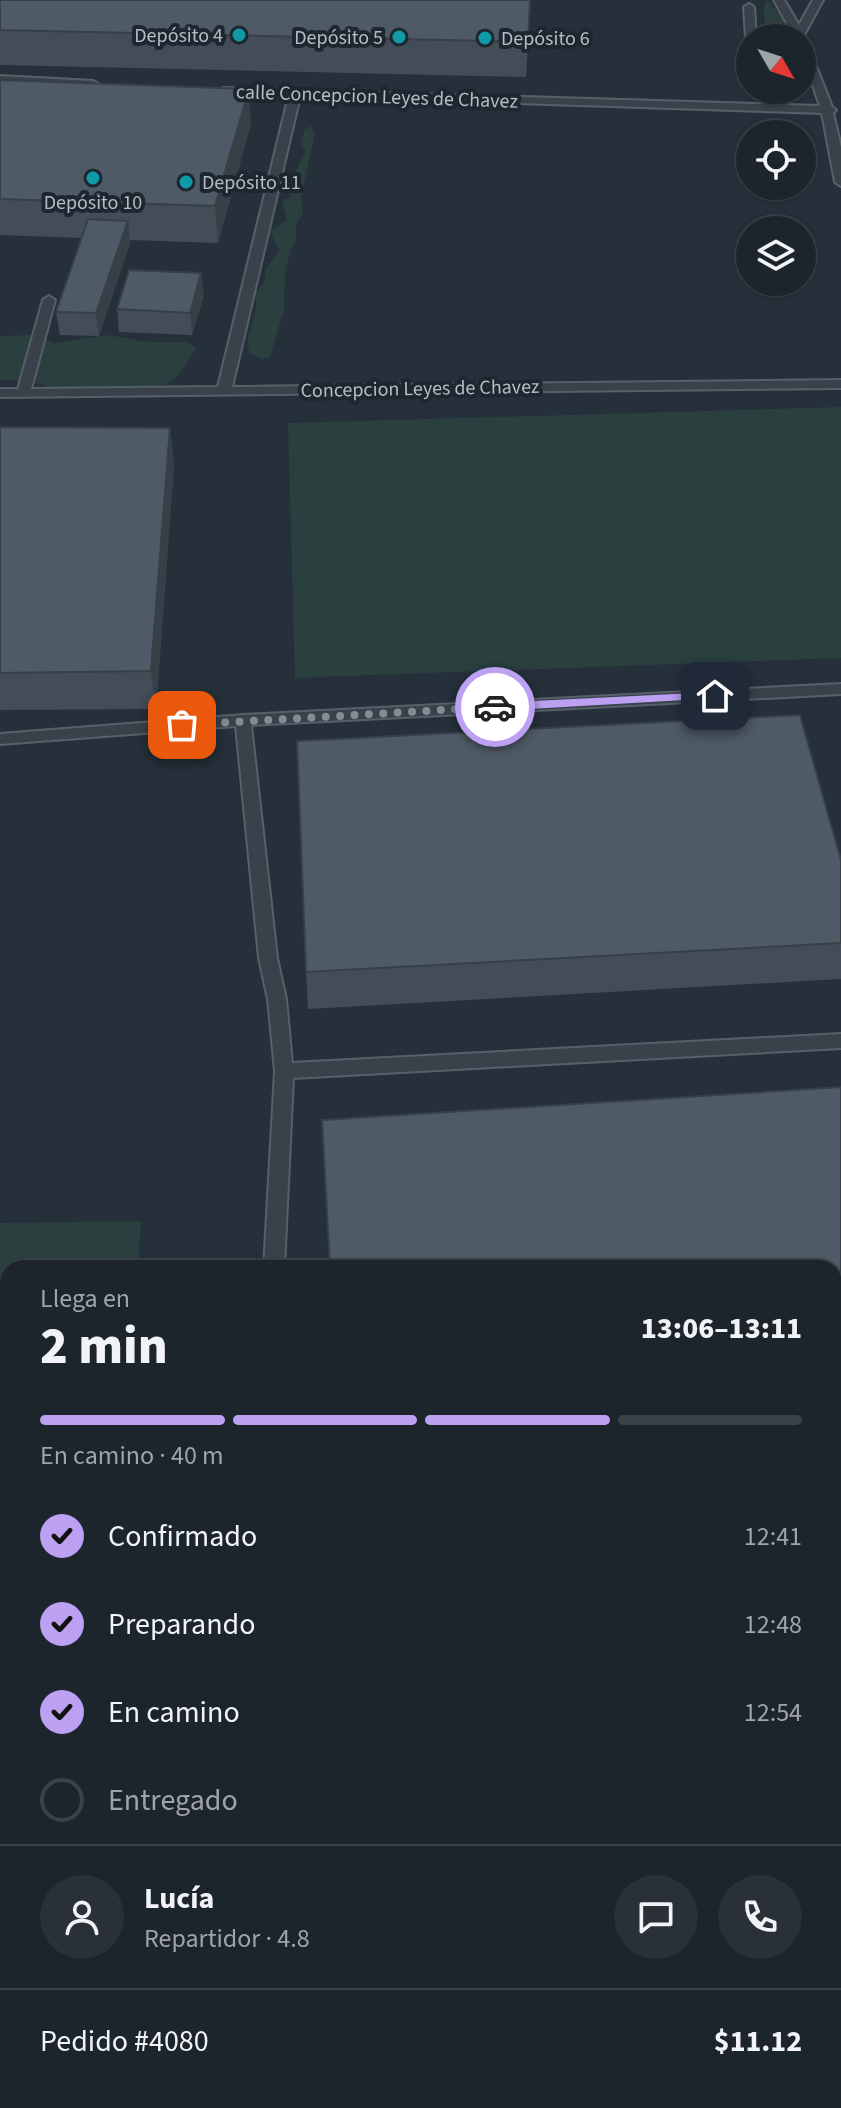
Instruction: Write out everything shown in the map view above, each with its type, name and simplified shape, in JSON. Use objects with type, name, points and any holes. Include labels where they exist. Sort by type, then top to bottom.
[{"type":"lane","points":[[779,0],[794,24]]},
{"type":"lane","points":[[805,24],[818,0]]},
{"type":"lane","points":[[749,7],[750,24]]},
{"type":"lane","points":[[816,74],[830,110],[841,182]]},
{"type":"lane","points":[[0,79],[109,84]]},
{"type":"lane","name":"calle Concepcion Leyes de Chavez","points":[[218,90],[830,110]]},
{"type":"lane","points":[[224,391],[295,94]]},
{"type":"lane","points":[[755,104],[755,109]]},
{"type":"lane","points":[[23,393],[49,300]]},
{"type":"lane","name":"Concepcion Leyes de Chavez","points":[[0,393],[841,384]]},
{"type":"lane","points":[[0,739],[243,720],[841,689]]},
{"type":"lane","points":[[243,720],[284,1071],[274,1260]]},
{"type":"lane","points":[[284,1071],[841,1041]]},
{"type":"green space","points":[[767,0],[788,24],[765,24],[764,4]]},
{"type":"green space","points":[[311,126],[315,134],[301,197],[303,213],[296,225],[296,242],[291,248],[285,273],[284,310],[270,357],[263,359],[250,354],[248,346],[256,310],[255,293],[265,282],[265,270],[279,250],[270,232],[287,219],[282,202],[290,196],[288,188],[305,151],[301,144],[304,130]]},
{"type":"green space","points":[[32,335],[54,343],[108,335],[148,342],[188,342],[196,348],[174,379],[150,388],[89,392],[25,381],[0,381],[0,336]]},
{"type":"green space","points":[[841,407],[841,658],[295,678],[288,423]]},
{"type":"green space","points":[[141,1221],[139,1260],[0,1260],[0,1223]]},
{"type":"building","points":[[0,0],[530,0],[528,42],[0,30]]},
{"type":"building","points":[[0,80],[249,89],[215,206],[0,199]]},
{"type":"building","points":[[88,219],[128,221],[96,313],[56,312]]},
{"type":"building","points":[[129,270],[201,273],[190,313],[117,309]]},
{"type":"building","points":[[0,427],[170,428],[151,671],[0,673]]},
{"type":"building","points":[[800,715],[841,860],[841,943],[306,972],[297,741]]},
{"type":"building","points":[[841,1087],[841,1260],[330,1260],[322,1120]]},
{"type":"way so far","points":[[182,725],[495,707]]},
{"type":"place","name":"Depósito 4","points":[[239,35]]},
{"type":"place","name":"Depósito 5","points":[[399,37]]},
{"type":"place","name":"Depósito 6","points":[[485,38]]},
{"type":"place","name":"Depósito 10","points":[[93,178]]},
{"type":"place","name":"Depósito 11","points":[[186,182]]},
{"type":"route","points":[[495,707],[715,696]]}]
